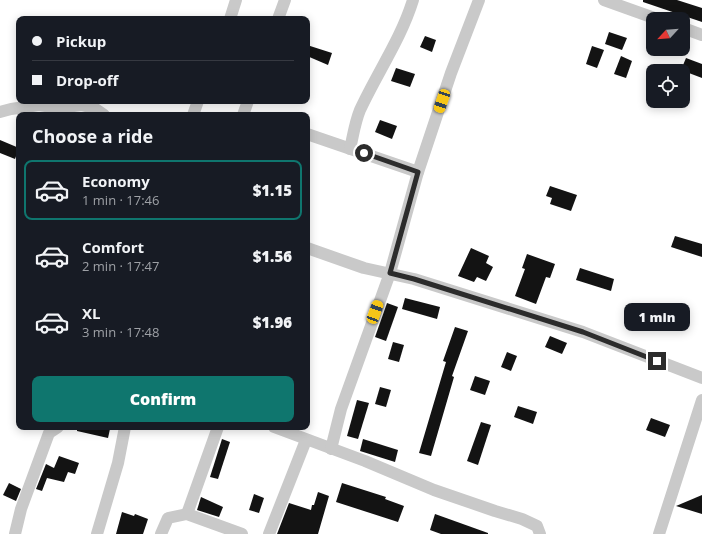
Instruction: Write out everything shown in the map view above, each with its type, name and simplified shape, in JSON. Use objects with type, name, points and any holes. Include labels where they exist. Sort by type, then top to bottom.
[{"type":"street","points":[[231,16],[236,0]]},
{"type":"street","points":[[279,16],[285,0]]},
{"type":"street","points":[[350,149],[359,112],[383,64],[396,42],[409,14],[413,0]]},
{"type":"street","points":[[331,449],[342,409],[390,273],[418,172],[451,73],[479,0]]},
{"type":"street","points":[[604,0],[646,15]]},
{"type":"street","points":[[690,31],[702,35]]},
{"type":"street","points":[[0,112],[39,105],[59,108],[82,105],[94,108],[100,112]]},
{"type":"street","points":[[310,135],[418,172]]},
{"type":"street","points":[[310,249],[364,268],[414,279],[583,332],[702,378]]},
{"type":"street","points":[[659,534],[702,400]]},
{"type":"street","points":[[15,534],[21,509],[49,434],[54,430]]},
{"type":"street","points":[[97,534],[118,463],[124,430]]},
{"type":"street","points":[[187,514],[217,430]]},
{"type":"street","points":[[281,430],[365,461],[434,490],[522,519],[537,526],[540,534]]},
{"type":"street","points":[[269,534],[306,440]]},
{"type":"street","points":[[161,534],[168,518],[187,514],[242,534]]},
{"type":"building","points":[[643,0],[677,0],[702,8],[702,22],[690,18],[690,12],[672,12],[643,2]]},
{"type":"building","points":[[609,32],[627,38],[622,50],[605,44]]},
{"type":"building","points":[[425,36],[436,40],[432,52],[420,47]]},
{"type":"building","points":[[310,46],[332,53],[328,65],[310,57]]},
{"type":"building","points":[[592,46],[604,50],[597,68],[586,64]]},
{"type":"building","points":[[621,56],[632,61],[626,78],[614,74]]},
{"type":"building","points":[[686,58],[702,64],[702,78],[690,73],[690,64],[684,64]]},
{"type":"building","points":[[396,68],[415,74],[410,87],[391,81]]},
{"type":"building","points":[[380,120],[397,126],[392,139],[375,132]]},
{"type":"building","points":[[0,140],[16,147],[15,159],[0,153]]},
{"type":"building","points":[[550,186],[577,195],[571,211],[550,204],[552,198],[546,196]]},
{"type":"building","points":[[675,236],[702,244],[702,257],[671,247]]},
{"type":"building","points":[[471,248],[489,256],[486,263],[493,267],[486,281],[477,277],[474,282],[458,276]]},
{"type":"building","points":[[527,254],[555,264],[550,278],[546,277],[536,304],[515,296],[525,269],[522,268]]},
{"type":"building","points":[[580,268],[614,279],[611,291],[576,280]]},
{"type":"building","points":[[405,298],[440,307],[437,319],[402,309]]},
{"type":"building","points":[[387,303],[398,307],[386,341],[375,337]]},
{"type":"building","points":[[455,327],[468,331],[452,376],[454,377],[431,456],[419,453],[446,362],[443,361]]},
{"type":"building","points":[[550,336],[567,343],[562,354],[545,347]]},
{"type":"building","points":[[393,342],[404,345],[399,362],[388,359]]},
{"type":"building","points":[[507,352],[517,356],[511,371],[501,367]]},
{"type":"building","points":[[475,376],[490,381],[485,395],[470,390]]},
{"type":"building","points":[[380,387],[391,390],[386,407],[375,404]]},
{"type":"building","points":[[357,400],[369,403],[358,439],[347,436]]},
{"type":"building","points":[[518,406],[537,412],[533,424],[514,417]]},
{"type":"building","points":[[651,418],[670,425],[665,437],[646,430]]},
{"type":"building","points":[[481,422],[491,425],[478,465],[467,461]]},
{"type":"building","points":[[77,430],[110,430],[108,438]]},
{"type":"building","points":[[222,439],[230,442],[218,479],[210,477]]},
{"type":"building","points":[[363,439],[398,450],[395,462],[360,451]]},
{"type":"building","points":[[59,456],[79,463],[75,474],[68,472],[64,482],[47,478],[42,491],[36,489],[46,464],[54,468]]},
{"type":"building","points":[[9,483],[21,489],[16,501],[3,495]]},
{"type":"building","points":[[342,483],[386,497],[385,499],[404,506],[398,522],[336,502]]},
{"type":"building","points":[[318,492],[329,496],[318,534],[277,534],[289,503],[311,510]]},
{"type":"building","points":[[254,494],[264,498],[259,513],[249,510]]},
{"type":"building","points":[[702,495],[702,514],[676,506]]},
{"type":"building","points":[[201,497],[223,507],[219,517],[197,510]]},
{"type":"building","points":[[122,512],[134,516],[135,514],[148,519],[143,534],[116,534]]},
{"type":"building","points":[[435,514],[488,534],[441,534],[430,530]]},
{"type":"route","points":[[364,153],[418,172],[390,273],[414,279],[583,332],[657,361]]}]
